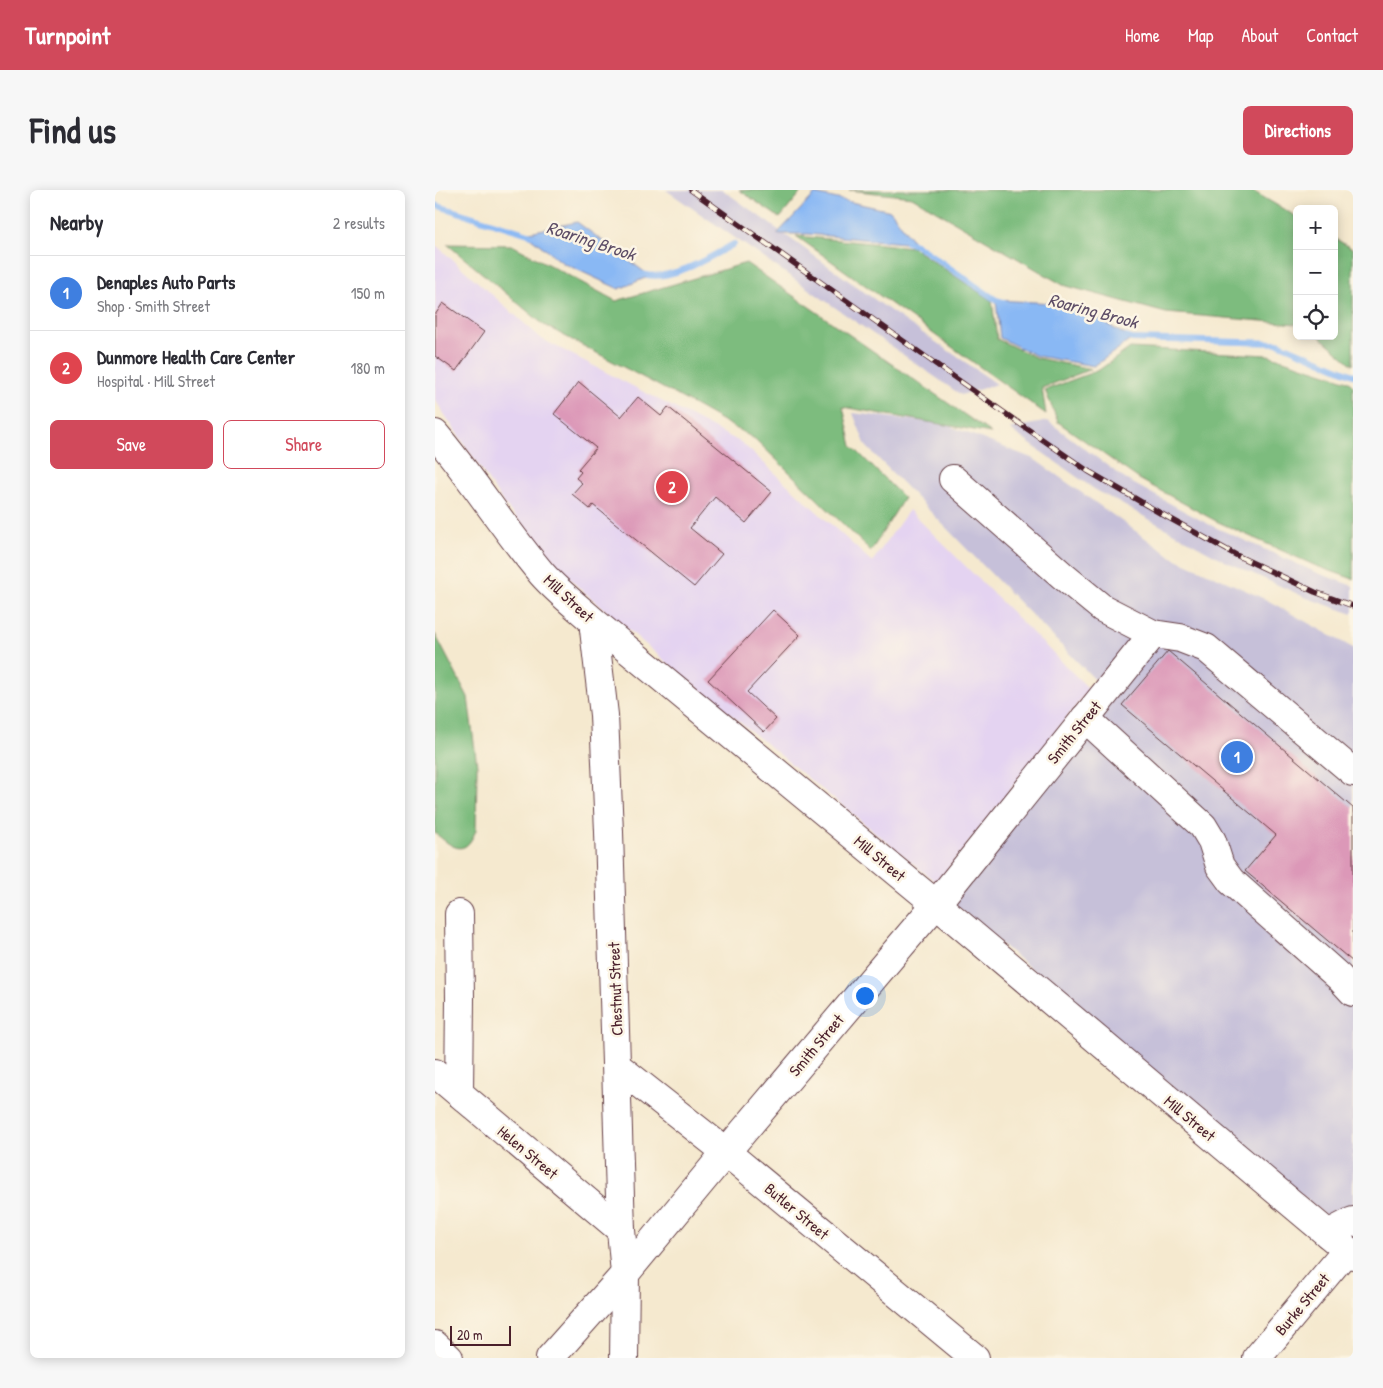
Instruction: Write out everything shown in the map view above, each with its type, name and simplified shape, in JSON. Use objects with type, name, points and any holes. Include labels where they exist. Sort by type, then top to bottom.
[{"type":"street","name":"Mill Street","points":[[435,434],[509,533],[544,576],[593,621],[936,904],[1342,1246]]},
{"type":"street","points":[[953,479],[1102,608],[1153,634],[1180,638],[1207,648],[1353,772]]},
{"type":"street","name":"Chestnut Street","points":[[593,621],[604,715],[621,1230],[625,1274],[624,1358]]},
{"type":"street","name":"Smith Street","points":[[550,1358],[625,1274],[936,904],[1153,634]]},
{"type":"street","points":[[1085,718],[1203,826],[1212,841],[1220,866],[1231,882],[1353,992]]},
{"type":"street","points":[[459,914],[459,1093]]},
{"type":"street","name":"Butler Street","points":[[617,1066],[726,1152],[975,1358]]},
{"type":"street","name":"Helen Street","points":[[435,1073],[621,1230]]},
{"type":"street","points":[[1342,1246],[1353,1221]]},
{"type":"street","name":"Burke Street","points":[[1257,1358],[1342,1246]]},
{"type":"street","points":[[435,1345],[449,1358]]},
{"type":"shaded area","points":[[666,190],[723,190],[892,312],[997,384],[961,395]]},
{"type":"shaded area","points":[[435,246],[542,339],[742,443],[872,562],[909,510],[1089,689],[937,883],[671,666],[577,586],[504,504],[435,400]]},
{"type":"shaded area","points":[[853,413],[944,424],[1034,459],[1172,557],[1267,600],[1353,648],[1353,1239],[943,895],[1110,695],[866,446]]},
{"type":"shaded area","points":[[1048,421],[1125,479],[1208,524],[1315,572],[1353,586],[1353,614],[1307,598],[1225,561],[1094,489],[1009,429]]},
{"type":"green space","points":[[739,190],[803,190],[780,218]]},
{"type":"green space","points":[[849,190],[1251,190],[1293,215],[1293,324],[1166,313],[1063,285],[912,197]]},
{"type":"green space","points":[[796,236],[912,247],[992,301],[997,339],[1037,358],[1091,369],[1042,388],[1046,414]]},
{"type":"green space","points":[[1338,240],[1353,249],[1353,365],[1324,340],[1338,340]]},
{"type":"green space","points":[[447,244],[512,245],[616,301],[746,263],[991,433],[843,407],[852,446],[904,498],[871,551],[755,439],[544,325]]},
{"type":"green space","points":[[1130,348],[1268,355],[1348,381],[1353,386],[1353,579],[1314,565],[1216,521],[1139,479],[1058,422],[1045,390],[1099,370]]},
{"type":"green space","points":[[435,634],[468,697],[477,766],[476,830],[467,845],[458,848],[447,843],[435,833]]},
{"type":"water","points":[[815,194],[891,211],[915,244],[808,234],[777,234]]},
{"type":"water","points":[[577,222],[650,276],[619,289],[563,263],[525,233]]},
{"type":"water","points":[[996,300],[1073,304],[1132,339],[1094,366],[1037,356],[1000,338]]},
{"type":"building","points":[[443,303],[484,332],[456,371],[435,356],[435,315]]},
{"type":"building","points":[[579,382],[621,417],[638,397],[661,416],[668,407],[772,492],[746,523],[715,497],[690,528],[722,554],[694,587],[593,505],[590,509],[572,494],[582,483],[576,478],[581,472],[578,469],[596,448],[554,414]]},
{"type":"building","points":[[773,610],[800,635],[747,692],[776,719],[764,732],[708,680]]},
{"type":"building","points":[[1168,651],[1353,808],[1353,962],[1245,871],[1276,835],[1122,705]]},
{"type":"waterway","name":"Roaring Brook","points":[[435,205],[532,235]]},
{"type":"waterway","name":"Roaring Brook","points":[[907,242],[915,244],[996,300],[1003,302]]},
{"type":"waterway","name":"Roaring Brook","points":[[643,274],[654,276],[678,272],[734,244]]},
{"type":"waterway","name":"Roaring Brook","points":[[1126,337],[1132,339],[1278,343],[1353,375]]},
{"type":"railway","points":[[691,190],[1088,471],[1236,555],[1315,592],[1353,606]]},
{"type":"place","name":"Dunmore Health Care Center","points":[[672,487]]},
{"type":"place","name":"Denaples Auto Parts","points":[[1237,757]]}]
